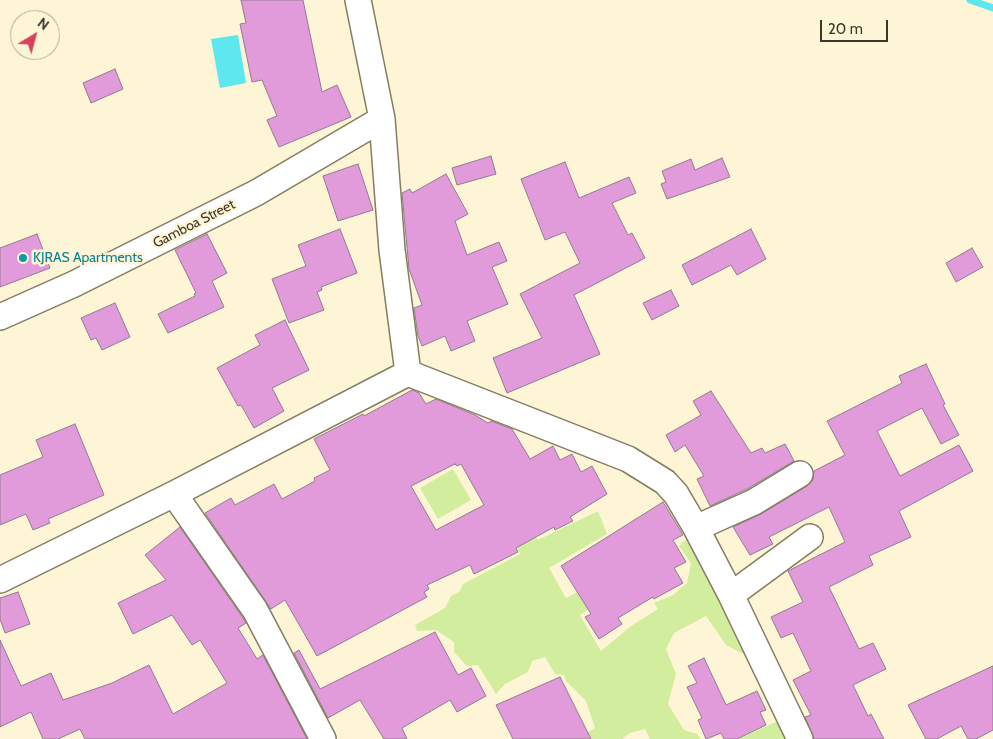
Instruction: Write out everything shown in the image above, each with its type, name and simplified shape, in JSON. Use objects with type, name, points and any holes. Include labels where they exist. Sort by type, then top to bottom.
[{"type":"street","points":[[358,0],[382,119],[392,250],[408,373]]},
{"type":"street","name":"Gamboa Street","points":[[0,317],[74,284],[256,193],[382,119]]},
{"type":"street","points":[[0,580],[174,494],[408,373],[628,459],[665,482],[676,494],[696,528],[731,595],[800,739]]},
{"type":"street","points":[[696,528],[754,502],[800,474]]},
{"type":"street","points":[[174,494],[255,610],[323,739]]},
{"type":"street","points":[[731,595],[810,537]]},
{"type":"green space","points":[[453,469],[471,500],[438,519],[420,488]]},
{"type":"green space","points":[[598,511],[607,534],[549,568],[566,598],[592,584],[602,600],[580,615],[601,651],[631,626],[658,609],[654,603],[673,595],[687,583],[691,563],[679,546],[692,534],[749,657],[726,645],[706,616],[674,633],[666,649],[676,674],[668,704],[684,730],[697,734],[701,739],[650,739],[645,729],[630,733],[622,739],[576,739],[595,728],[586,701],[566,681],[564,675],[555,674],[545,657],[532,661],[528,672],[505,684],[496,694],[478,665],[467,666],[454,652],[454,642],[436,630],[417,631],[415,625],[445,608],[451,596],[459,592],[463,584],[520,554],[513,534],[527,526],[538,540]]},
{"type":"green space","points":[[778,721],[788,739],[738,739]]},
{"type":"water","points":[[238,35],[246,83],[220,88],[211,39]]},
{"type":"building","points":[[241,0],[303,0],[322,92],[337,85],[351,117],[279,147],[267,120],[277,116],[262,80],[252,82],[240,24],[246,23]]},
{"type":"building","points":[[115,69],[123,89],[91,103],[83,83]]},
{"type":"building","points":[[491,156],[496,174],[457,185],[452,168]]},
{"type":"building","points":[[722,158],[730,177],[667,199],[661,184],[666,182],[662,171],[691,159],[695,170]]},
{"type":"building","points":[[565,162],[579,198],[629,177],[636,193],[612,203],[628,235],[632,233],[645,258],[574,295],[600,354],[507,393],[493,358],[542,338],[520,294],[580,263],[565,232],[545,240],[521,179]]},
{"type":"building","points":[[358,164],[373,210],[338,221],[323,176]]},
{"type":"building","points":[[446,174],[468,214],[455,221],[467,255],[499,242],[507,261],[492,267],[508,304],[467,321],[475,341],[451,351],[445,336],[422,346],[418,336],[414,308],[422,305],[409,269],[402,193],[410,189],[412,193]]},
{"type":"building","points":[[340,229],[357,273],[321,287],[322,290],[317,292],[324,310],[289,323],[272,279],[306,266],[298,245]]},
{"type":"building","points":[[751,229],[766,259],[737,275],[731,265],[692,285],[682,265]]},
{"type":"building","name":"KJRAS Apartments","points":[[37,234],[50,268],[0,287],[0,248]]},
{"type":"building","points":[[207,234],[227,273],[212,281],[224,307],[168,333],[158,314],[195,296],[194,294],[196,293],[175,250]]},
{"type":"building","points":[[972,248],[983,267],[956,282],[946,263]]},
{"type":"building","points":[[671,290],[679,306],[652,320],[643,303]]},
{"type":"building","points":[[115,303],[130,337],[102,350],[96,338],[91,340],[81,318]]},
{"type":"building","points":[[285,320],[309,370],[272,388],[284,411],[254,428],[241,405],[238,406],[217,368],[260,345],[255,335]]},
{"type":"building","points":[[926,364],[945,404],[943,405],[959,435],[941,444],[922,408],[877,431],[900,476],[959,445],[973,471],[899,511],[911,537],[869,556],[873,565],[829,587],[859,649],[873,643],[886,669],[853,685],[868,716],[871,714],[884,739],[814,739],[805,717],[811,715],[793,680],[811,671],[793,633],[781,638],[771,617],[803,602],[788,571],[845,542],[829,507],[769,537],[773,544],[750,555],[733,527],[761,514],[807,486],[813,480],[814,471],[845,455],[827,421],[902,383],[899,376]]},
{"type":"building","points":[[412,390],[419,393],[426,404],[436,399],[475,415],[488,423],[491,421],[512,429],[530,459],[553,446],[560,460],[572,454],[581,472],[592,466],[607,494],[570,517],[573,521],[555,530],[554,527],[516,548],[518,552],[474,574],[470,565],[427,585],[429,589],[424,592],[427,597],[317,656],[285,600],[271,609],[205,513],[231,498],[235,505],[274,484],[282,499],[315,481],[314,478],[330,470],[314,439],[363,414],[364,416]],"holes":[[[455,464],[457,466],[461,464],[484,505],[436,530],[411,486]]]},
{"type":"building","points":[[711,391],[751,453],[762,448],[765,453],[785,444],[794,461],[747,489],[710,506],[697,479],[704,476],[685,445],[675,452],[666,435],[701,415],[693,401]]},
{"type":"building","points":[[75,424],[104,495],[48,519],[50,523],[33,530],[26,514],[0,525],[0,475],[43,457],[36,440]]},
{"type":"building","points":[[663,502],[683,535],[673,540],[686,562],[674,568],[683,583],[654,599],[653,597],[618,618],[622,624],[599,639],[585,617],[591,614],[561,566]]},
{"type":"building","points":[[180,527],[246,623],[238,628],[257,659],[263,655],[307,739],[85,739],[80,729],[58,739],[43,739],[31,712],[0,727],[0,640],[21,686],[51,673],[63,700],[112,683],[149,665],[173,714],[227,683],[200,640],[192,645],[172,615],[133,634],[118,603],[166,580],[145,555]]},
{"type":"building","points":[[18,592],[30,624],[5,633],[0,619],[0,598]]},
{"type":"building","points":[[435,632],[458,675],[471,668],[486,696],[457,712],[450,700],[402,728],[407,739],[384,739],[360,700],[328,718],[294,653],[299,650],[320,689]]},
{"type":"building","points":[[704,658],[726,705],[757,691],[766,710],[760,712],[766,725],[737,739],[724,739],[721,733],[706,739],[698,720],[702,718],[687,687],[697,683],[688,666]]},
{"type":"building","points":[[993,666],[993,730],[976,739],[968,739],[961,726],[937,739],[926,739],[908,705]]},
{"type":"building","points":[[560,677],[591,739],[513,739],[496,705]]},
{"type":"waterway","points":[[970,0],[993,8]]},
{"type":"place","name":"KJRAS Apartments","points":[[23,258]]}]
